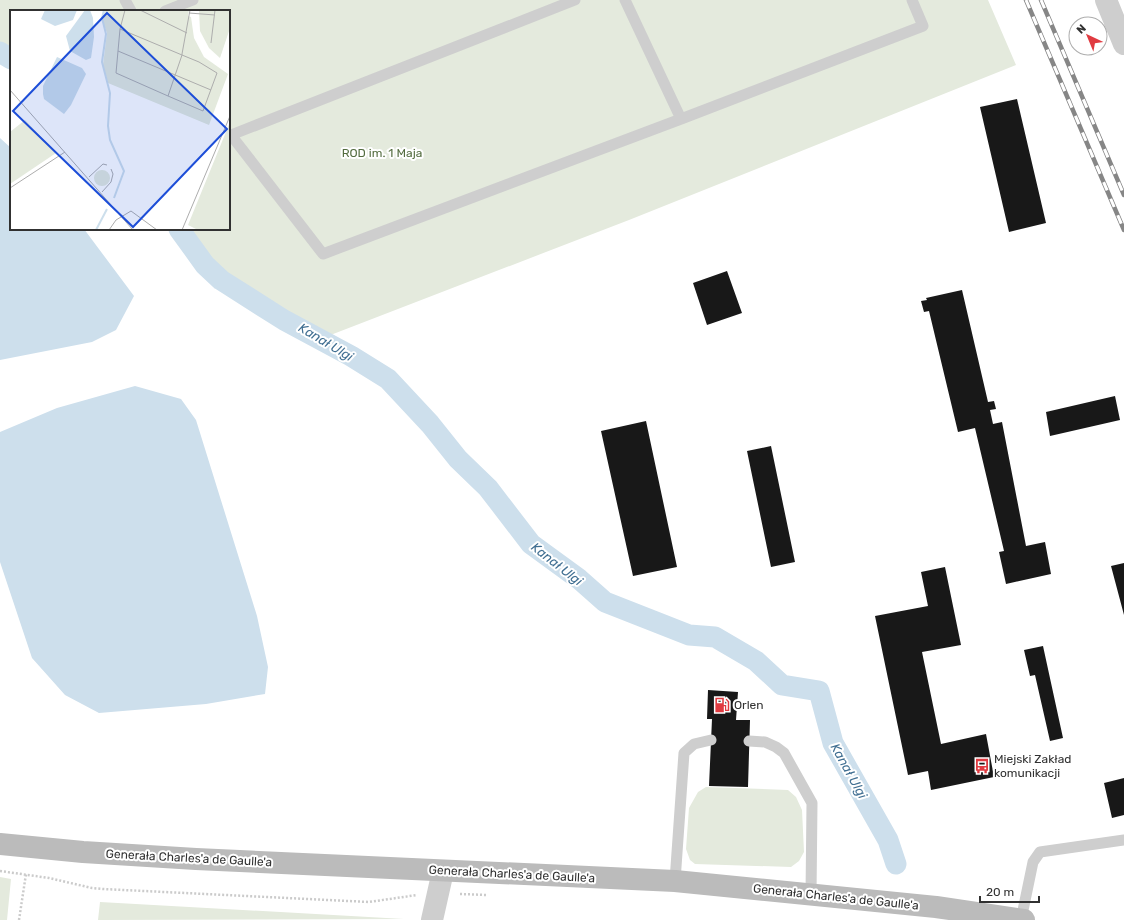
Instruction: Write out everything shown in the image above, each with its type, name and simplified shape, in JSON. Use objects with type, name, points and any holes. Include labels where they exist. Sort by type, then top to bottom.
[{"type":"main road","name":"Generała Charles'a de Gaulle'a","points":[[0,844],[83,852],[196,859],[675,881],[936,908],[1022,920]]},
{"type":"street","points":[[1106,0],[1124,44]]},
{"type":"street","points":[[432,920],[442,871]]},
{"type":"lane","points":[[125,0],[130,10]]},
{"type":"lane","points":[[168,10],[193,0]]},
{"type":"lane","points":[[575,0],[230,134],[323,254],[923,26],[912,0]]},
{"type":"lane","points":[[625,0],[681,119]]},
{"type":"lane","points":[[675,881],[684,753],[694,744],[711,740]]},
{"type":"lane","points":[[749,741],[765,742],[784,753],[812,803],[811,895]]},
{"type":"lane","points":[[1022,920],[1031,866],[1040,852],[1124,840]]},
{"type":"path","points":[[0,871],[26,874],[92,888],[184,894],[369,902],[418,894],[492,895]]},
{"type":"path","points":[[19,920],[26,874]]},
{"type":"green space","name":"ROD im. 1 Maja","points":[[0,0],[988,0],[1016,65],[629,220],[328,336],[218,273],[187,230],[230,230],[230,10],[10,10],[10,56],[0,47]]},
{"type":"green space","points":[[706,787],[788,790],[796,797],[802,810],[804,852],[799,861],[791,867],[695,864],[690,860],[686,849],[689,808],[698,792]]},
{"type":"green space","points":[[0,877],[11,879],[7,920],[0,920]]},
{"type":"green space","points":[[100,902],[404,919],[98,920]]},
{"type":"water","points":[[0,138],[10,147],[10,230],[85,230],[134,296],[116,330],[92,342],[0,360]]},
{"type":"water","points":[[135,386],[181,399],[196,420],[257,616],[268,667],[265,694],[206,704],[99,713],[65,695],[32,658],[0,562],[0,432],[57,408]]},
{"type":"building","points":[[1017,99],[1046,223],[1009,232],[980,107]]},
{"type":"building","points":[[727,271],[742,313],[707,325],[693,283]]},
{"type":"building","points":[[962,290],[988,402],[994,401],[996,409],[990,410],[993,424],[1002,422],[1026,546],[1045,542],[1051,574],[1006,584],[999,552],[1004,551],[975,428],[958,432],[929,311],[924,312],[921,301],[927,300],[926,298]]},
{"type":"building","points":[[1115,396],[1120,420],[1050,436],[1046,412]]},
{"type":"building","points":[[646,421],[677,567],[633,576],[601,431]]},
{"type":"building","points":[[771,446],[795,562],[771,567],[747,451]]},
{"type":"building","points":[[1124,563],[1124,615],[1111,566]]},
{"type":"building","points":[[945,567],[961,645],[922,652],[941,744],[986,734],[994,777],[931,790],[928,771],[908,775],[875,616],[928,606],[921,572]]},
{"type":"building","points":[[1043,646],[1063,738],[1050,741],[1035,675],[1030,676],[1024,650]]},
{"type":"building","points":[[708,690],[738,692],[736,720],[750,720],[748,787],[709,786],[712,719],[707,719]]},
{"type":"building","points":[[1124,778],[1124,815],[1112,818],[1104,783]]},
{"type":"waterway","name":"Kanał Ulgi","points":[[0,52],[10,58]]},
{"type":"waterway","name":"Kanał Ulgi","points":[[180,230],[205,265],[221,280],[284,320],[351,356],[388,379],[430,424],[458,459],[488,488],[531,544],[579,579],[605,602],[689,635],[715,637],[756,661],[782,685],[819,691],[833,743],[888,840],[896,864]]},
{"type":"railway","points":[[1026,0],[1124,230]]},
{"type":"railway","points":[[1041,0],[1124,195]]},
{"type":"place","name":"Orlen","points":[[722,705]]},
{"type":"place","name":"Miejski Zakład komunikacji","points":[[982,766]]}]
